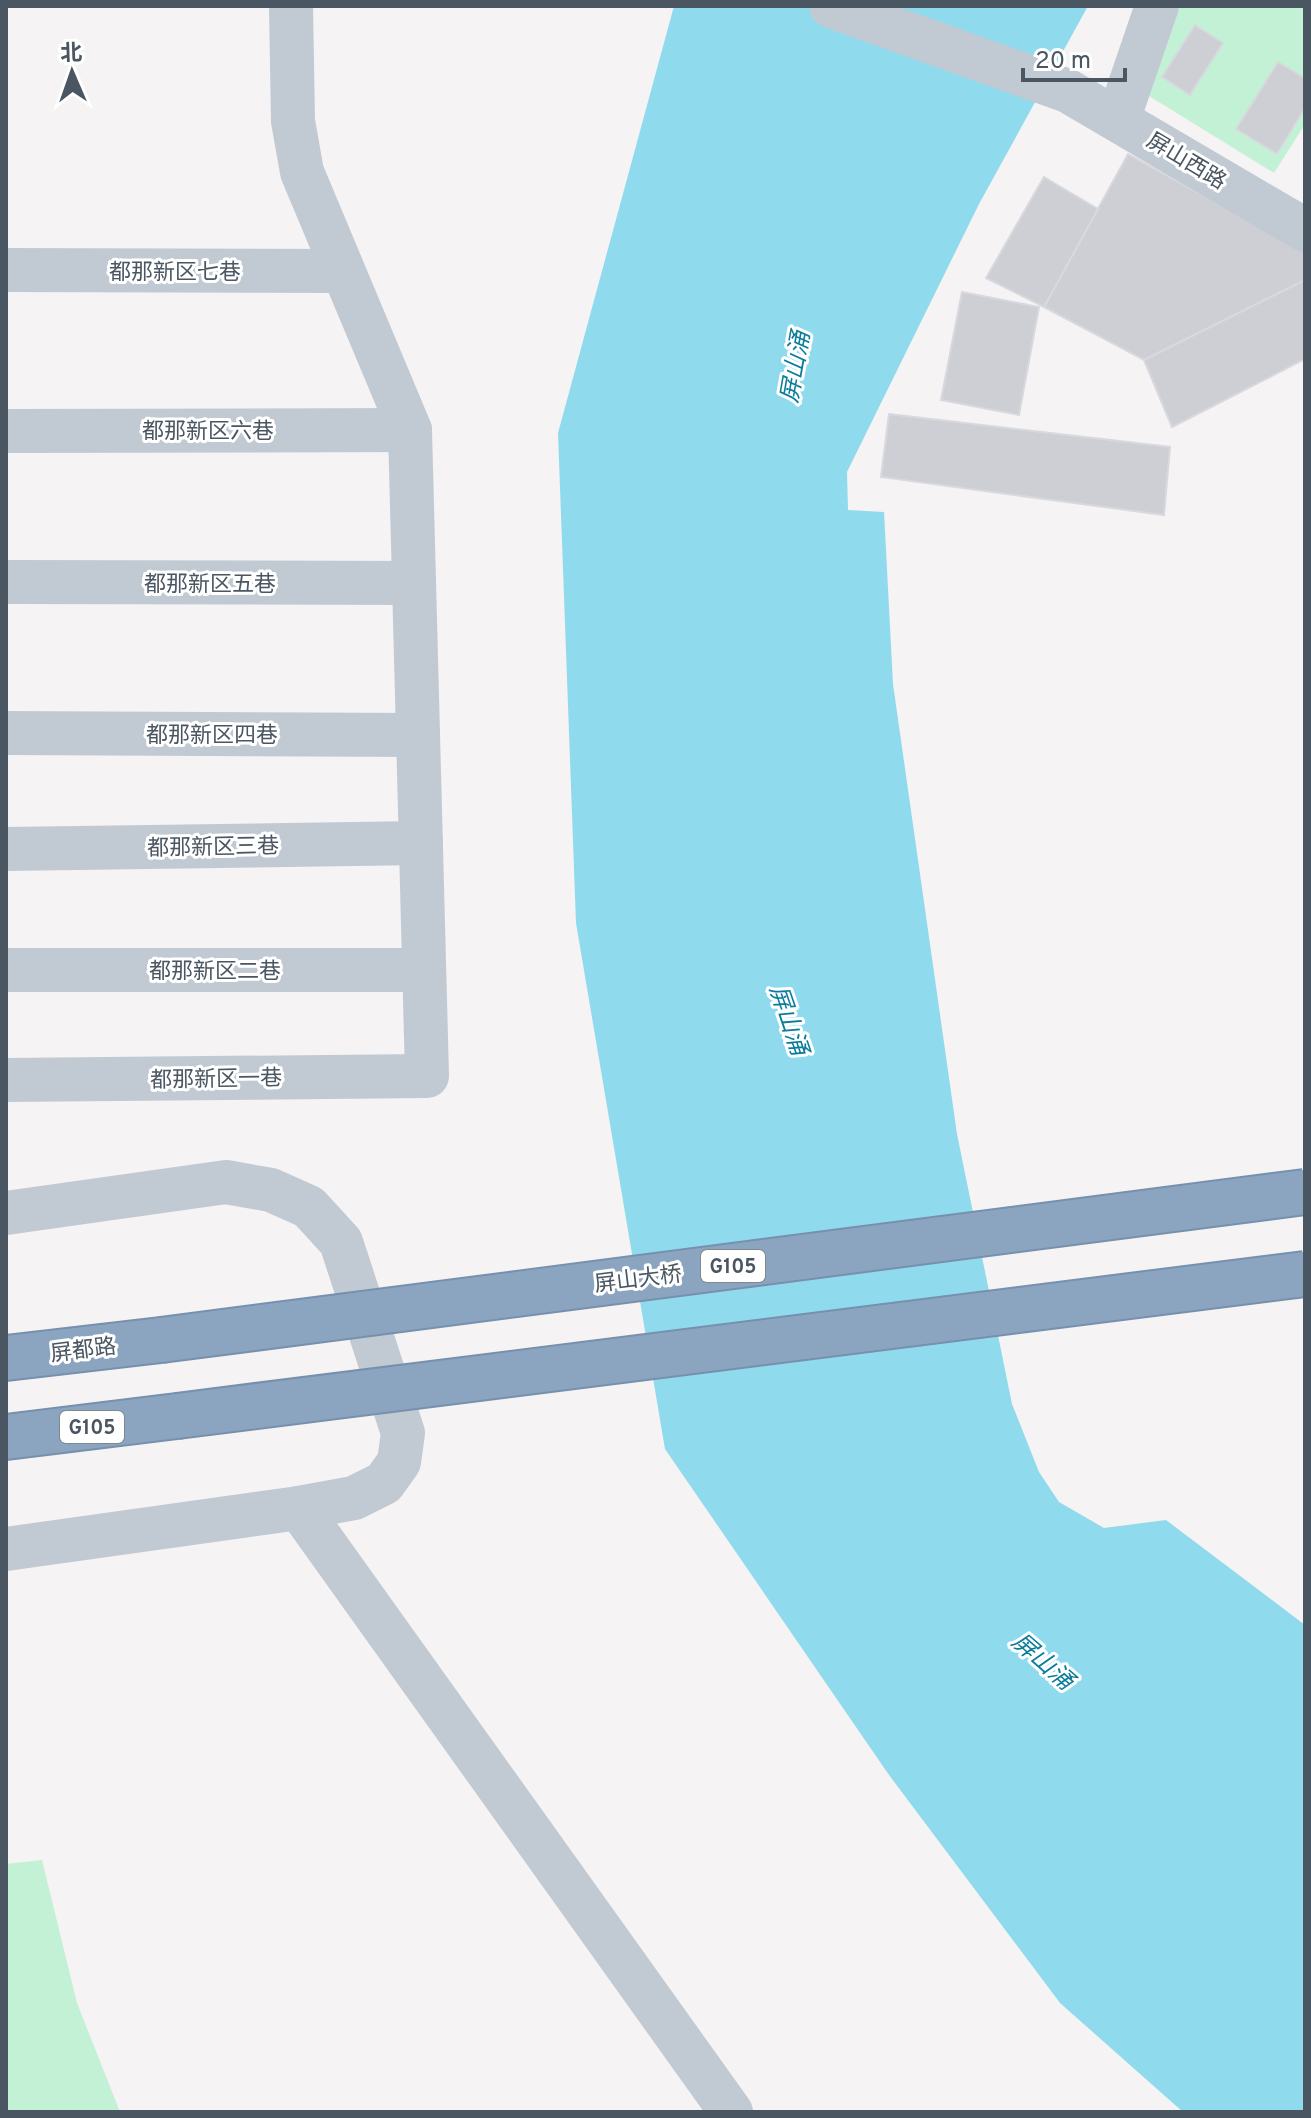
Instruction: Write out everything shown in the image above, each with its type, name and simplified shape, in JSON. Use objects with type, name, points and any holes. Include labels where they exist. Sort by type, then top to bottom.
[{"type":"highway","name":"屏山大桥","points":[[161,1340],[1305,1192]]},
{"type":"highway","name":"G105","points":[[6,1437],[1305,1274]]},
{"type":"highway","name":"屏都路","points":[[6,1358],[161,1340]]},
{"type":"street","points":[[291,6],[293,121],[302,172],[410,430],[424,970]]},
{"type":"street","name":"屏山西路","points":[[831,6],[1068,91],[1305,230]]},
{"type":"street","points":[[1118,120],[1157,6]]},
{"type":"street","name":"都那新区七巷","points":[[6,270],[343,271]]},
{"type":"street","name":"都那新区六巷","points":[[6,431],[410,430]]},
{"type":"street","name":"都那新区五巷","points":[[6,582],[414,583]]},
{"type":"street","name":"都那新区四巷","points":[[6,733],[418,735]]},
{"type":"street","name":"都那新区三巷","points":[[6,849],[421,843]]},
{"type":"street","name":"都那新区二巷","points":[[6,970],[424,970]]},
{"type":"street","name":"都那新区一巷","points":[[6,1080],[427,1076],[424,970]]},
{"type":"street","points":[[6,1213],[226,1182],[271,1190],[309,1207],[341,1242],[403,1433],[399,1462],[384,1483],[354,1498],[6,1549]]},
{"type":"street","points":[[299,1508],[731,2112]]},
{"type":"green space","points":[[1180,6],[1305,6],[1305,124],[1274,173],[1149,96]]},
{"type":"green space","points":[[42,1860],[77,2003],[120,2112],[6,2112],[6,1864]]},
{"type":"water","name":"屏山涌","points":[[674,6],[1088,6],[979,204],[847,472],[848,510],[884,512],[893,684],[957,1134],[1012,1404],[1039,1472],[1059,1502],[1104,1528],[1166,1520],[1305,1625],[1305,2112],[1183,2112],[1060,2003],[889,1775],[665,1449],[576,923],[558,433]]},
{"type":"building","points":[[1195,25],[1223,43],[1190,95],[1162,77]]},
{"type":"building","points":[[1278,62],[1305,78],[1305,108],[1277,154],[1236,129]]},
{"type":"building","points":[[1128,154],[1305,251],[1305,280],[1144,360],[1044,307]]},
{"type":"building","points":[[1044,177],[1098,209],[1044,307],[986,278]]},
{"type":"building","points":[[1305,280],[1305,359],[1172,427],[1144,360]]},
{"type":"building","points":[[962,292],[1039,307],[1019,415],[941,400]]},
{"type":"building","points":[[889,414],[1170,447],[1164,515],[881,477]]}]
